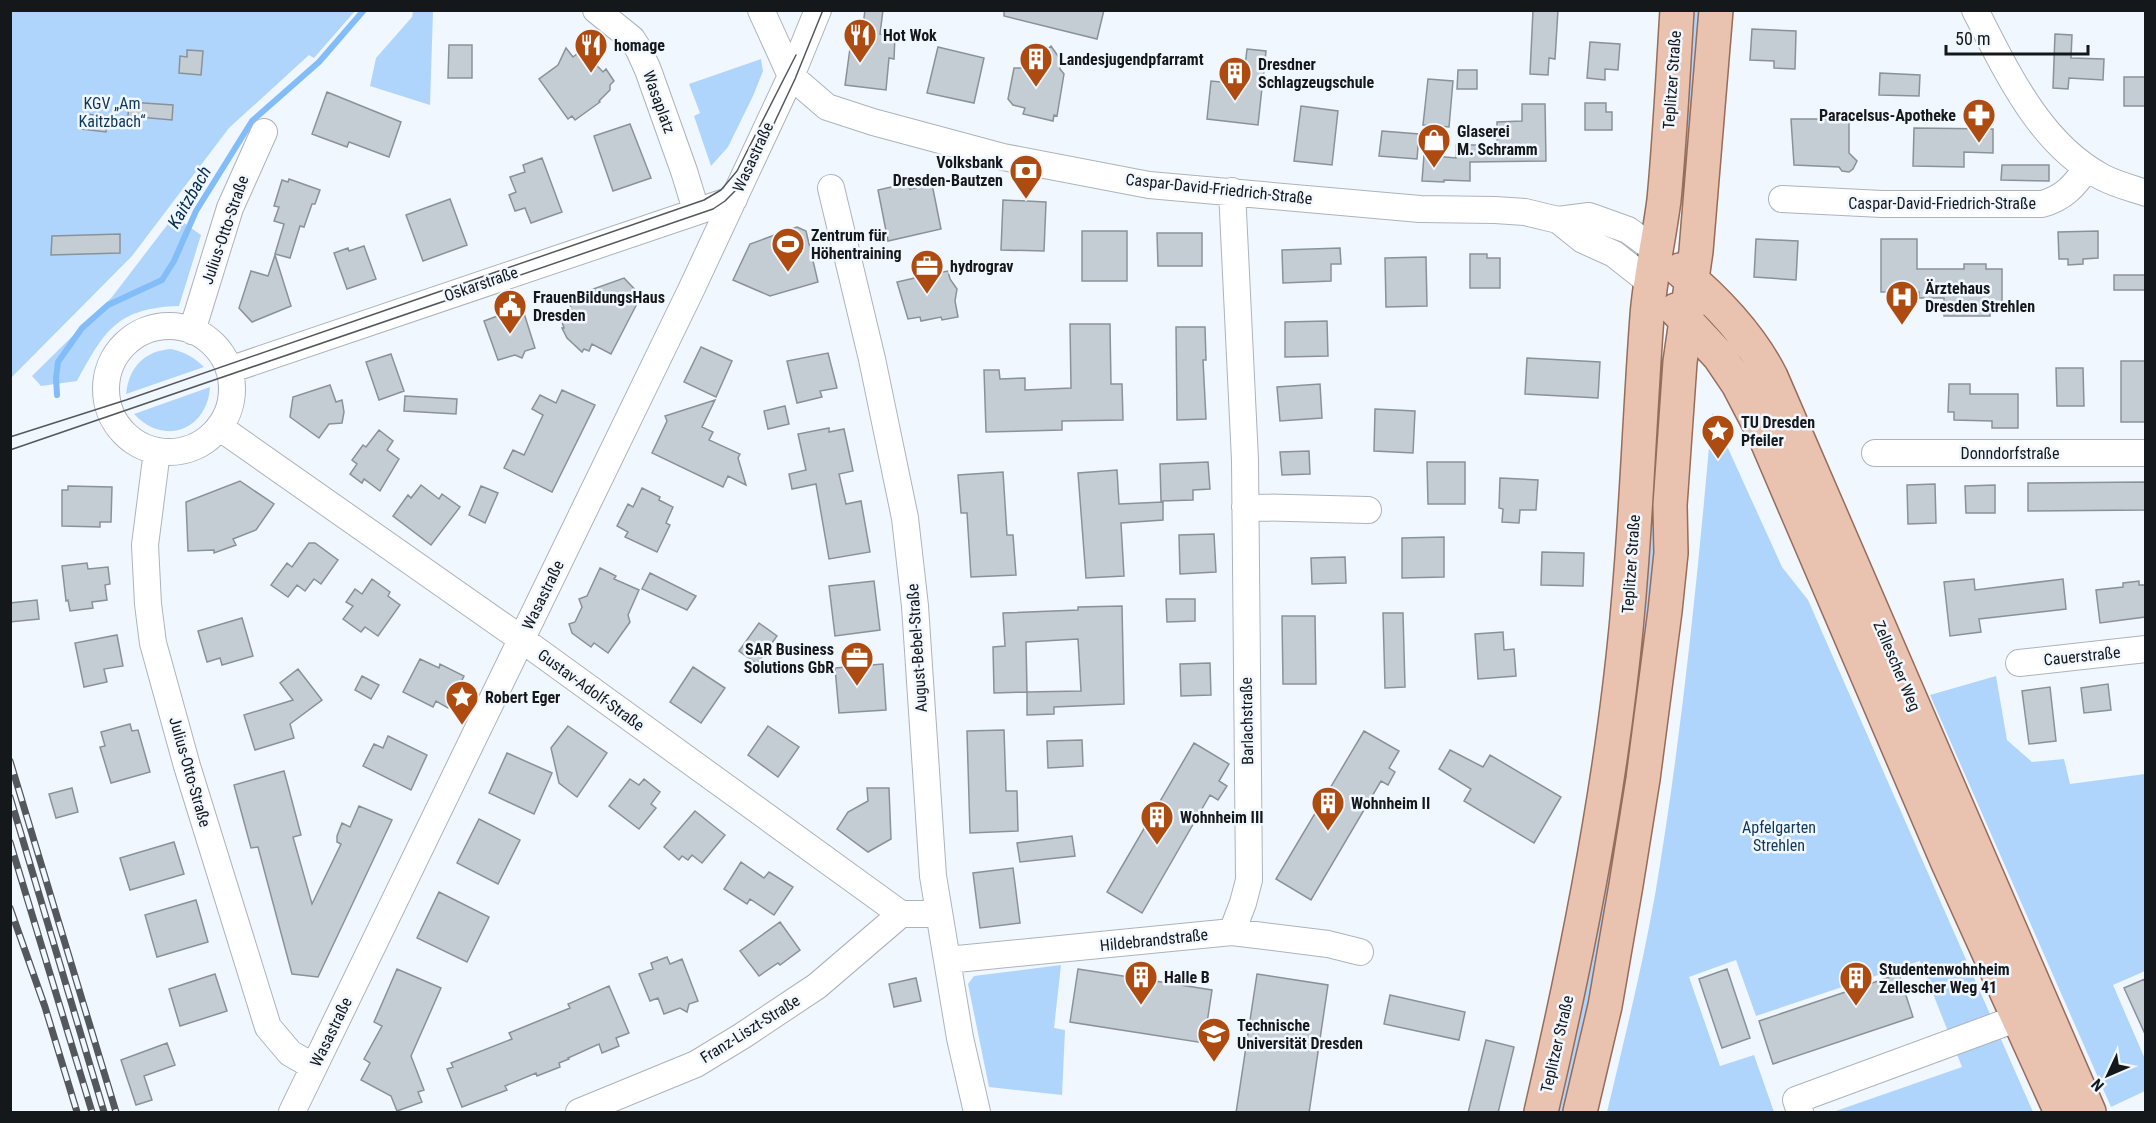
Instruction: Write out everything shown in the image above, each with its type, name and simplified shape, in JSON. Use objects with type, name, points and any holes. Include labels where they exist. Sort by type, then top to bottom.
[{"type":"main road","name":"Teplitzer Straße","points":[[1541,1113],[1592,874],[1620,686],[1627,626],[1647,313],[1658,252],[1665,184],[1677,10]]},
{"type":"main road","points":[[1580,1113],[1605,1006],[1642,779],[1671,553],[1670,505],[1680,362],[1692,281],[1716,10]]},
{"type":"main road","name":"Zellescher Weg","points":[[1658,252],[1692,281],[1743,333],[1764,363],[2089,1113]]},
{"type":"main road","name":"Zellescher Weg","points":[[1652,284],[1726,366],[1763,432],[1948,863],[2061,1113]]},
{"type":"street","name":"Wasaplatz","points":[[596,10],[632,39],[639,50],[696,210]]},
{"type":"street","points":[[761,10],[791,76]]},
{"type":"street","name":"Wasastraße","points":[[292,1113],[734,199],[791,76],[818,10]]},
{"type":"street","points":[[1976,10],[1998,55],[2049,135],[2069,155],[2087,168],[2104,178],[2145,193]]},
{"type":"street","name":"Caspar-David-Friedrich-Straße","points":[[791,76],[827,107],[996,155],[1058,169],[1149,185],[1420,209],[1526,212],[1558,220],[1589,216],[1628,230],[1658,252]]},
{"type":"street","name":"Julius-Otto-Straße","points":[[192,331],[230,208],[264,132]]},
{"type":"street","name":"Caspar-David-Friedrich-Straße","points":[[1782,199],[1882,204],[2042,204],[2067,193],[2087,168]]},
{"type":"street","name":"August-Bebel-Straße","points":[[831,188],[872,358],[905,518],[915,606],[933,876],[960,1038],[976,1113]]},
{"type":"street","name":"Barlachstraße","points":[[1232,191],[1245,460],[1249,880],[1232,932]]},
{"type":"street","name":"Oskarstraße","points":[[229,370],[734,199]]},
{"type":"street","name":"Caspar-David-Friedrich-Straße","points":[[1558,220],[1583,240],[1614,254],[1652,284]]},
{"type":"street","points":[[172,326],[192,331],[206,339],[219,351],[229,370],[232,394],[228,412],[219,427],[207,440],[192,448],[175,452],[158,451],[139,445],[123,433],[112,417],[108,406],[106,386],[110,367],[120,350],[135,336],[153,329],[172,326]]},
{"type":"street","name":"Gustav-Adolf-Straße","points":[[219,427],[522,639],[901,914]]},
{"type":"street","name":"Julius-Otto-Straße","points":[[158,451],[145,545],[148,604],[153,643],[268,1027],[290,1053],[314,1067]]},
{"type":"street","name":"Donndorfstraße","points":[[1875,453],[2145,453]]},
{"type":"street","points":[[1245,507],[1368,510]]},
{"type":"street","name":"Cauerstraße","points":[[2019,663],[2145,649]]},
{"type":"street","points":[[901,914],[938,914]]},
{"type":"street","name":"Franz-Liszt-Straße","points":[[579,1113],[696,1064],[742,1036],[817,986],[901,914]]},
{"type":"street","name":"Hildebrandstraße","points":[[947,960],[1232,932],[1328,944],[1360,952]]},
{"type":"street","points":[[1800,1113],[1796,1100],[2018,1018]]},
{"type":"green space","name":"KGV „Am Kaitzbach“","points":[[11,11],[355,11],[314,58],[309,55],[229,128],[132,256],[11,378]]},
{"type":"green space","points":[[413,11],[433,11],[430,105],[370,86],[376,58],[412,17]]},
{"type":"green space","points":[[1694,11],[1701,11],[1688,192],[1683,192]]},
{"type":"green space","points":[[761,59],[763,71],[753,96],[728,147],[711,166],[694,116],[700,113],[689,84]]},
{"type":"green space","points":[[174,216],[201,235],[179,306],[141,311],[127,317],[105,335],[77,381],[41,386],[32,376],[112,297]]},
{"type":"green space","points":[[171,349],[189,355],[204,367],[126,394],[130,376],[140,362],[153,353]]},
{"type":"green space","points":[[1656,356],[1663,359],[1654,498],[1657,548],[1619,880],[1570,1112],[1552,1112]]},
{"type":"green space","points":[[210,387],[207,402],[201,414],[182,429],[170,431],[158,429],[145,424],[134,414]]},
{"type":"green space","name":"Apfelgarten Strehlen","points":[[1712,413],[1782,567],[1808,600],[2033,1112],[1833,1112],[1962,1067],[1920,961],[1756,1016],[1736,960],[1689,977],[1720,1066],[1754,1055],[1774,1112],[1607,1112],[1644,950],[1665,835],[1688,654]]},
{"type":"green space","points":[[1996,676],[2007,740],[2032,762],[2064,759],[2070,784],[2145,774],[2145,971],[2113,985],[2145,1059],[2145,1091],[2111,1107],[1930,695]]},
{"type":"green space","points":[[1061,965],[1054,1028],[1065,1030],[1062,1095],[989,1087],[968,984],[974,976]]},
{"type":"building","points":[[865,10],[883,10],[880,34],[895,36],[894,59],[889,58],[886,90],[845,85],[851,41],[861,41]]},
{"type":"building","points":[[1004,10],[1104,10],[1097,39],[1004,16]]},
{"type":"building","points":[[1533,10],[1558,10],[1555,59],[1549,58],[1548,75],[1530,74]]},
{"type":"building","points":[[1752,29],[1796,31],[1795,69],[1774,68],[1774,61],[1750,60]]},
{"type":"building","points":[[2055,34],[2072,35],[2071,58],[2104,59],[2103,80],[2069,78],[2068,89],[2053,88]]},
{"type":"building","points":[[1590,42],[1620,44],[1618,70],[1605,69],[1605,80],[1587,78]]},
{"type":"building","points":[[449,45],[472,45],[472,78],[448,78]]},
{"type":"building","name":"Landesjugendpfarramt","points":[[1051,46],[1060,59],[1060,69],[1064,74],[1057,116],[1054,115],[1053,121],[1023,114],[1025,108],[1013,105],[1008,99],[1014,68],[1022,68],[1025,56],[1036,59]]},
{"type":"building","points":[[938,47],[984,58],[974,103],[927,93]]},
{"type":"building","points":[[566,48],[573,57],[582,50],[603,72],[606,69],[614,81],[600,102],[575,120],[572,116],[568,119],[539,79],[558,65]]},
{"type":"building","name":"Dresdner Schlagzeugschule","points":[[1247,49],[1266,51],[1258,125],[1207,119],[1211,81],[1243,84]]},
{"type":"building","points":[[187,50],[203,51],[201,75],[179,73],[180,56],[187,57]]},
{"type":"building","points":[[1458,70],[1477,70],[1477,89],[1457,89]]},
{"type":"building","points":[[1880,73],[1920,75],[1919,96],[1879,95]]},
{"type":"building","points":[[2124,77],[2145,77],[2145,106],[2124,106]]},
{"type":"building","points":[[1428,79],[1453,81],[1449,127],[1423,125]]},
{"type":"building","points":[[327,92],[401,122],[389,157],[349,142],[347,147],[312,134]]},
{"type":"building","points":[[129,102],[173,105],[172,120],[128,116]]},
{"type":"building","points":[[1585,103],[1606,103],[1606,112],[1612,112],[1612,130],[1585,130]]},
{"type":"building","points":[[1522,104],[1545,104],[1546,161],[1470,162],[1470,181],[1422,181],[1424,155],[1456,158],[1456,145],[1497,145],[1497,122],[1522,121]]},
{"type":"building","points":[[1301,106],[1338,111],[1332,165],[1294,161]]},
{"type":"building","points":[[84,114],[107,116],[106,132],[82,129]]},
{"type":"building","points":[[1791,119],[1849,119],[1849,153],[1857,161],[1853,169],[1849,172],[1842,171],[1839,167],[1794,165]]},
{"type":"building","points":[[630,124],[651,178],[613,191],[594,136]]},
{"type":"building","points":[[1914,128],[1993,129],[1993,153],[1964,152],[1964,167],[1913,166]]},
{"type":"building","points":[[1382,131],[1419,134],[1417,159],[1379,156]]},
{"type":"building","points":[[542,158],[562,212],[531,223],[525,208],[515,211],[509,195],[516,192],[510,177],[525,172],[523,165]]},
{"type":"building","points":[[2002,165],[2049,165],[2049,181],[2001,180]]},
{"type":"building","points":[[289,179],[320,190],[304,227],[300,226],[290,258],[275,254],[284,224],[274,221],[279,207],[274,206],[282,180],[288,182]]},
{"type":"building","points":[[909,183],[910,189],[932,184],[941,229],[888,241],[878,190]]},
{"type":"building","points":[[450,199],[467,245],[423,261],[406,215]]},
{"type":"building","points":[[1003,200],[1046,202],[1044,251],[1001,250]]},
{"type":"building","points":[[797,227],[806,231],[818,282],[770,296],[733,280],[750,244]]},
{"type":"building","points":[[1082,231],[1127,231],[1127,281],[1082,281]]},
{"type":"building","points":[[2098,231],[2098,258],[2083,259],[2083,264],[2068,265],[2068,259],[2059,259],[2058,232]]},
{"type":"building","points":[[1157,233],[1202,233],[1202,266],[1158,266]]},
{"type":"building","points":[[120,234],[120,253],[51,255],[52,236]]},
{"type":"building","points":[[1756,239],[1798,241],[1796,280],[1754,277]]},
{"type":"building","points":[[1881,239],[1917,239],[1917,269],[1964,269],[1964,264],[1986,264],[1986,269],[2002,269],[2002,311],[1990,311],[1990,316],[1944,316],[1944,298],[1919,298],[1919,292],[1881,292]]},
{"type":"building","points":[[364,246],[376,279],[347,289],[334,253]]},
{"type":"building","points":[[1340,248],[1341,264],[1331,264],[1331,281],[1283,283],[1282,250]]},
{"type":"building","points":[[1470,254],[1487,254],[1487,258],[1500,258],[1500,288],[1470,288]]},
{"type":"building","points":[[275,255],[291,306],[252,322],[239,308],[251,271],[268,276]]},
{"type":"building","points":[[1426,257],[1427,306],[1386,307],[1385,258]]},
{"type":"building","name":"hydrograv","points":[[931,270],[937,273],[948,271],[957,289],[955,301],[958,317],[942,320],[941,317],[921,321],[920,317],[908,319],[897,282],[919,277],[923,271]]},
{"type":"building","points":[[2114,275],[2145,275],[2145,290],[2114,290]]},
{"type":"building","points":[[624,278],[641,296],[611,354],[592,344],[589,351],[584,349],[582,352],[567,338],[562,328],[564,328],[562,322],[574,318],[568,298]]},
{"type":"building","name":"FrauenBildungsHaus Dresden","points":[[522,307],[535,348],[525,351],[522,358],[515,355],[498,360],[484,321]]},
{"type":"building","points":[[1327,321],[1328,356],[1285,357],[1285,322]]},
{"type":"building","points":[[1070,324],[1110,324],[1111,384],[1122,384],[1123,420],[1062,421],[1062,430],[986,432],[984,370],[999,370],[1000,379],[1025,378],[1025,390],[1071,388]]},
{"type":"building","points":[[1176,327],[1205,327],[1206,360],[1203,360],[1206,419],[1177,420]]},
{"type":"building","points":[[701,347],[732,361],[716,397],[684,382]]},
{"type":"building","points":[[828,353],[837,388],[820,391],[822,397],[797,403],[787,361]]},
{"type":"building","points":[[391,354],[404,391],[379,400],[366,362]]},
{"type":"building","points":[[1527,358],[1600,362],[1598,398],[1525,394]]},
{"type":"building","points":[[2121,361],[2145,361],[2145,422],[2121,422]]},
{"type":"building","points":[[2056,368],[2083,368],[2084,406],[2057,406]]},
{"type":"building","points":[[1320,384],[1322,418],[1280,421],[1277,387]]},
{"type":"building","points":[[1949,384],[1970,384],[1970,394],[2018,394],[2018,428],[1992,428],[1992,421],[1954,420],[1954,412],[1948,412]]},
{"type":"building","points":[[330,385],[336,402],[342,400],[344,412],[342,423],[329,424],[319,438],[290,417],[293,397]]},
{"type":"building","points":[[562,390],[595,405],[552,492],[504,468],[513,450],[524,455],[543,415],[532,409],[540,395],[556,403]]},
{"type":"building","points":[[405,396],[457,399],[456,414],[404,411]]},
{"type":"building","points":[[715,400],[702,427],[713,432],[709,440],[740,454],[738,458],[746,485],[728,476],[723,487],[652,453],[667,421],[665,416]]},
{"type":"building","points":[[785,406],[789,424],[768,429],[764,411]]},
{"type":"building","points":[[1375,409],[1415,411],[1413,453],[1374,451]]},
{"type":"building","points":[[829,428],[829,432],[844,429],[853,471],[839,474],[846,504],[861,501],[870,552],[829,559],[816,484],[792,489],[789,474],[806,470],[798,434]]},
{"type":"building","points":[[379,430],[393,441],[387,450],[399,459],[380,491],[364,479],[362,483],[350,474],[357,464],[352,460],[363,445],[366,447]]},
{"type":"building","points":[[1309,451],[1310,474],[1282,475],[1280,452]]},
{"type":"building","points":[[1208,462],[1210,489],[1193,490],[1193,500],[1161,501],[1160,464]]},
{"type":"building","points":[[1427,462],[1465,462],[1465,504],[1428,504]]},
{"type":"building","points":[[1117,470],[1119,504],[1163,502],[1163,520],[1121,523],[1124,576],[1086,578],[1078,473]]},
{"type":"building","points":[[1003,472],[1007,535],[1013,535],[1016,575],[971,577],[967,513],[961,513],[958,475]]},
{"type":"building","points":[[1500,478],[1538,480],[1536,510],[1520,510],[1519,523],[1502,522],[1503,509],[1499,508]]},
{"type":"building","points":[[240,481],[274,504],[256,530],[233,539],[236,545],[214,553],[214,550],[188,551],[186,502]]},
{"type":"building","points":[[2145,482],[2145,510],[2028,511],[2028,483]]},
{"type":"building","points":[[1935,484],[1936,523],[1908,524],[1907,485]]},
{"type":"building","points":[[421,485],[439,499],[442,494],[460,507],[431,545],[393,516],[408,495],[411,498]]},
{"type":"building","points":[[1995,485],[1995,513],[1966,513],[1965,486]]},
{"type":"building","points":[[68,486],[112,487],[111,522],[100,522],[100,527],[62,526],[62,490],[68,490]]},
{"type":"building","points":[[481,486],[498,493],[485,523],[469,515]]},
{"type":"building","points":[[642,488],[673,507],[666,523],[670,525],[657,552],[625,537],[628,532],[617,526],[628,504],[633,507]]},
{"type":"building","points":[[1214,534],[1216,572],[1180,574],[1179,535]]},
{"type":"building","points":[[1444,537],[1444,577],[1402,578],[1402,538]]},
{"type":"building","points":[[309,543],[315,543],[338,560],[321,584],[314,579],[305,591],[297,585],[288,597],[271,585],[287,563],[292,567]]},
{"type":"building","points":[[1542,552],[1584,553],[1583,586],[1541,585]]},
{"type":"building","points":[[1345,557],[1346,583],[1312,584],[1311,558]]},
{"type":"building","points":[[87,563],[88,569],[108,567],[110,584],[105,585],[107,600],[92,602],[93,608],[70,611],[68,600],[66,601],[62,566]]},
{"type":"building","points":[[600,568],[616,576],[614,579],[639,590],[628,615],[630,622],[608,653],[594,643],[591,647],[572,633],[569,624],[575,622],[582,607],[579,599],[587,596]]},
{"type":"building","points":[[650,573],[696,596],[687,610],[642,589]]},
{"type":"building","points":[[372,579],[390,592],[388,596],[400,605],[378,636],[365,627],[361,632],[343,619],[353,606],[346,602],[355,589],[362,594]]},
{"type":"building","points":[[1974,579],[1975,590],[2063,579],[2066,609],[1979,619],[1981,632],[1950,636],[1944,582]]},
{"type":"building","points":[[874,581],[880,630],[835,636],[829,586]]},
{"type":"building","points":[[2139,581],[2139,585],[2145,585],[2145,617],[2100,623],[2096,590],[2123,587],[2123,583]]},
{"type":"building","points":[[1166,599],[1195,599],[1195,621],[1167,622]]},
{"type":"building","points":[[37,600],[39,619],[10,622],[10,603]]},
{"type":"building","points":[[1122,606],[1124,704],[1054,707],[1054,714],[1027,715],[1027,692],[994,693],[993,647],[1005,646],[1003,613],[1078,610],[1078,607]],"holes":[[[1078,639],[1081,691],[1027,692],[1026,642]]]},
{"type":"building","points":[[1383,613],[1403,613],[1405,687],[1385,688]]},
{"type":"building","points":[[1282,616],[1315,616],[1316,684],[1283,684]]},
{"type":"building","points":[[242,618],[253,656],[222,665],[220,658],[207,662],[198,631]]},
{"type":"building","points":[[759,623],[777,636],[757,664],[739,651]]},
{"type":"building","points":[[1503,632],[1504,650],[1514,649],[1516,676],[1478,679],[1475,634]]},
{"type":"building","points":[[117,635],[123,666],[104,669],[107,682],[84,687],[75,643]]},
{"type":"building","points":[[420,659],[439,668],[440,664],[464,676],[448,708],[436,701],[433,707],[403,692]]},
{"type":"building","points":[[1210,663],[1211,695],[1181,696],[1180,664]]},
{"type":"building","points":[[883,664],[886,710],[839,713],[835,668]]},
{"type":"building","points":[[693,667],[725,688],[701,723],[670,702]]},
{"type":"building","points":[[298,669],[322,700],[290,724],[294,738],[255,750],[244,715],[293,700],[280,683]]},
{"type":"building","points":[[362,676],[379,685],[371,699],[355,690]]},
{"type":"building","points":[[2108,684],[2111,710],[2084,713],[2081,688]]},
{"type":"building","points":[[2050,687],[2056,741],[2029,744],[2022,691]]},
{"type":"building","points":[[130,724],[132,731],[138,730],[150,772],[111,783],[100,747],[105,746],[101,732]]},
{"type":"building","points":[[568,726],[607,753],[577,797],[559,783],[551,748]]},
{"type":"building","points":[[768,726],[799,747],[778,777],[748,755]]},
{"type":"building","points":[[1004,730],[1006,791],[1017,791],[1018,831],[970,833],[967,731]]},
{"type":"building","name":"Wohnheim II","points":[[1364,731],[1399,751],[1389,768],[1395,772],[1388,785],[1381,781],[1311,900],[1276,879]]},
{"type":"building","points":[[388,736],[427,755],[411,790],[363,766],[374,744],[383,748]]},
{"type":"building","points":[[1082,740],[1083,766],[1048,768],[1047,741]]},
{"type":"building","name":"Wohnheim III","points":[[1194,743],[1229,764],[1219,781],[1227,786],[1218,800],[1210,795],[1142,913],[1107,892]]},
{"type":"building","points":[[1450,750],[1483,767],[1490,755],[1561,797],[1534,843],[1464,801],[1471,789],[1439,769]]},
{"type":"building","points":[[507,753],[552,773],[534,814],[489,793]]},
{"type":"building","points":[[284,771],[301,835],[293,837],[312,904],[341,844],[337,842],[337,836],[342,823],[350,827],[359,806],[392,820],[318,977],[292,974],[258,847],[251,848],[234,785]]},
{"type":"building","points":[[630,779],[639,785],[644,779],[660,792],[651,804],[656,808],[639,829],[609,806]]},
{"type":"building","points":[[72,788],[78,812],[56,818],[49,794]]},
{"type":"building","points":[[867,788],[889,788],[891,839],[868,852],[837,829],[848,812],[868,801]]},
{"type":"building","points":[[695,811],[725,835],[702,863],[692,855],[688,860],[682,856],[679,860],[664,847]]},
{"type":"building","points":[[479,819],[520,840],[498,884],[457,863]]},
{"type":"building","points":[[1072,836],[1075,856],[1020,862],[1017,843]]},
{"type":"building","points":[[174,842],[184,874],[130,890],[120,858]]},
{"type":"building","points":[[741,862],[764,878],[769,872],[793,887],[774,915],[750,899],[747,904],[724,889]]},
{"type":"building","points":[[1013,868],[1020,923],[980,928],[973,873]]},
{"type":"building","points":[[439,892],[489,917],[467,962],[417,938]]},
{"type":"building","points":[[196,900],[208,942],[157,957],[145,915]]},
{"type":"building","points":[[780,922],[800,950],[780,965],[778,963],[759,976],[740,951]]},
{"type":"building","points":[[667,957],[670,964],[682,959],[698,1001],[689,1004],[687,1012],[680,1008],[664,1014],[658,998],[650,1001],[639,974],[653,969],[651,963]]},
{"type":"building","points":[[397,969],[441,988],[411,1056],[424,1090],[418,1092],[422,1102],[397,1111],[391,1096],[361,1080],[370,1063],[364,1059],[382,1026],[374,1022]]},
{"type":"building","name":"Halle B","points":[[1078,969],[1212,990],[1204,1043],[1070,1022]]},
{"type":"building","points":[[1727,969],[1750,1038],[1722,1048],[1699,979]]},
{"type":"building","points":[[215,974],[227,1011],[180,1026],[169,989]]},
{"type":"building","points":[[1257,974],[1328,985],[1309,1113],[1236,1113]]},
{"type":"building","name":"Studentenwohnheim Zellescher Weg 41","points":[[1899,974],[1913,1017],[1773,1064],[1759,1021]]},
{"type":"building","points":[[916,978],[921,1001],[894,1007],[889,984]]},
{"type":"building","points":[[2145,979],[2145,1034],[2124,988]]},
{"type":"building","points":[[609,986],[629,1033],[616,1038],[619,1046],[602,1053],[599,1044],[559,1063],[560,1067],[537,1076],[536,1073],[505,1086],[507,1090],[462,1107],[447,1069],[453,1067],[451,1063],[512,1039],[509,1033],[570,1008],[568,1004]]},
{"type":"building","points":[[1390,995],[1465,1012],[1459,1040],[1384,1024]]},
{"type":"building","points":[[1486,1040],[1514,1047],[1498,1113],[1468,1113]]},
{"type":"building","points":[[167,1043],[175,1065],[144,1076],[152,1100],[136,1105],[121,1060]]},
{"type":"waterway","name":"Kaitzbach","points":[[57,395],[58,362],[82,328],[108,305],[162,280],[174,261],[196,211],[252,121],[319,62],[364,10]]},
{"type":"tram line","points":[[10,450],[713,209],[738,188],[754,166],[795,79],[823,10]]},
{"type":"tram line","points":[[10,437],[126,400],[704,200],[721,190],[737,171],[796,55]]},
{"type":"railway","points":[[10,761],[116,1112]]},
{"type":"railway","points":[[10,797],[104,1112]]},
{"type":"railway","points":[[10,842],[92,1112]]},
{"type":"railway","points":[[10,908],[45,1007],[77,1112]]},
{"type":"place","name":"Hot Wok","points":[[860,64]]},
{"type":"place","name":"homage","points":[[591,74]]},
{"type":"place","name":"Landesjugendpfarramt","points":[[1036,88]]},
{"type":"place","name":"Dresdner Schlagzeugschule","points":[[1235,102]]},
{"type":"place","name":"Paracelsus-Apotheke","points":[[1979,144]]},
{"type":"place","name":"Glaserei M. Schramm","points":[[1434,169]]},
{"type":"place","name":"Volksbank Dresden-Bautzen","points":[[1026,200]]},
{"type":"place","name":"Zentrum für Höhentraining","points":[[788,273]]},
{"type":"place","name":"hydrograv","points":[[927,295]]},
{"type":"place","name":"Ärztehaus Dresden Strehlen","points":[[1902,326]]},
{"type":"place","name":"FrauenBildungsHaus Dresden","points":[[510,335]]},
{"type":"place","name":"TU Dresden Pfeiler","points":[[1718,460]]},
{"type":"place","name":"SAR Business Solutions GbR","points":[[857,687]]},
{"type":"place","name":"Robert Eger","points":[[462,726]]},
{"type":"place","name":"Wohnheim II","points":[[1328,832]]},
{"type":"place","name":"Wohnheim III","points":[[1157,846]]},
{"type":"place","name":"Halle B","points":[[1141,1006]]},
{"type":"place","name":"Studentenwohnheim Zellescher Weg 41","points":[[1856,1007]]},
{"type":"place","name":"Technische Universität Dresden","points":[[1214,1063]]}]
